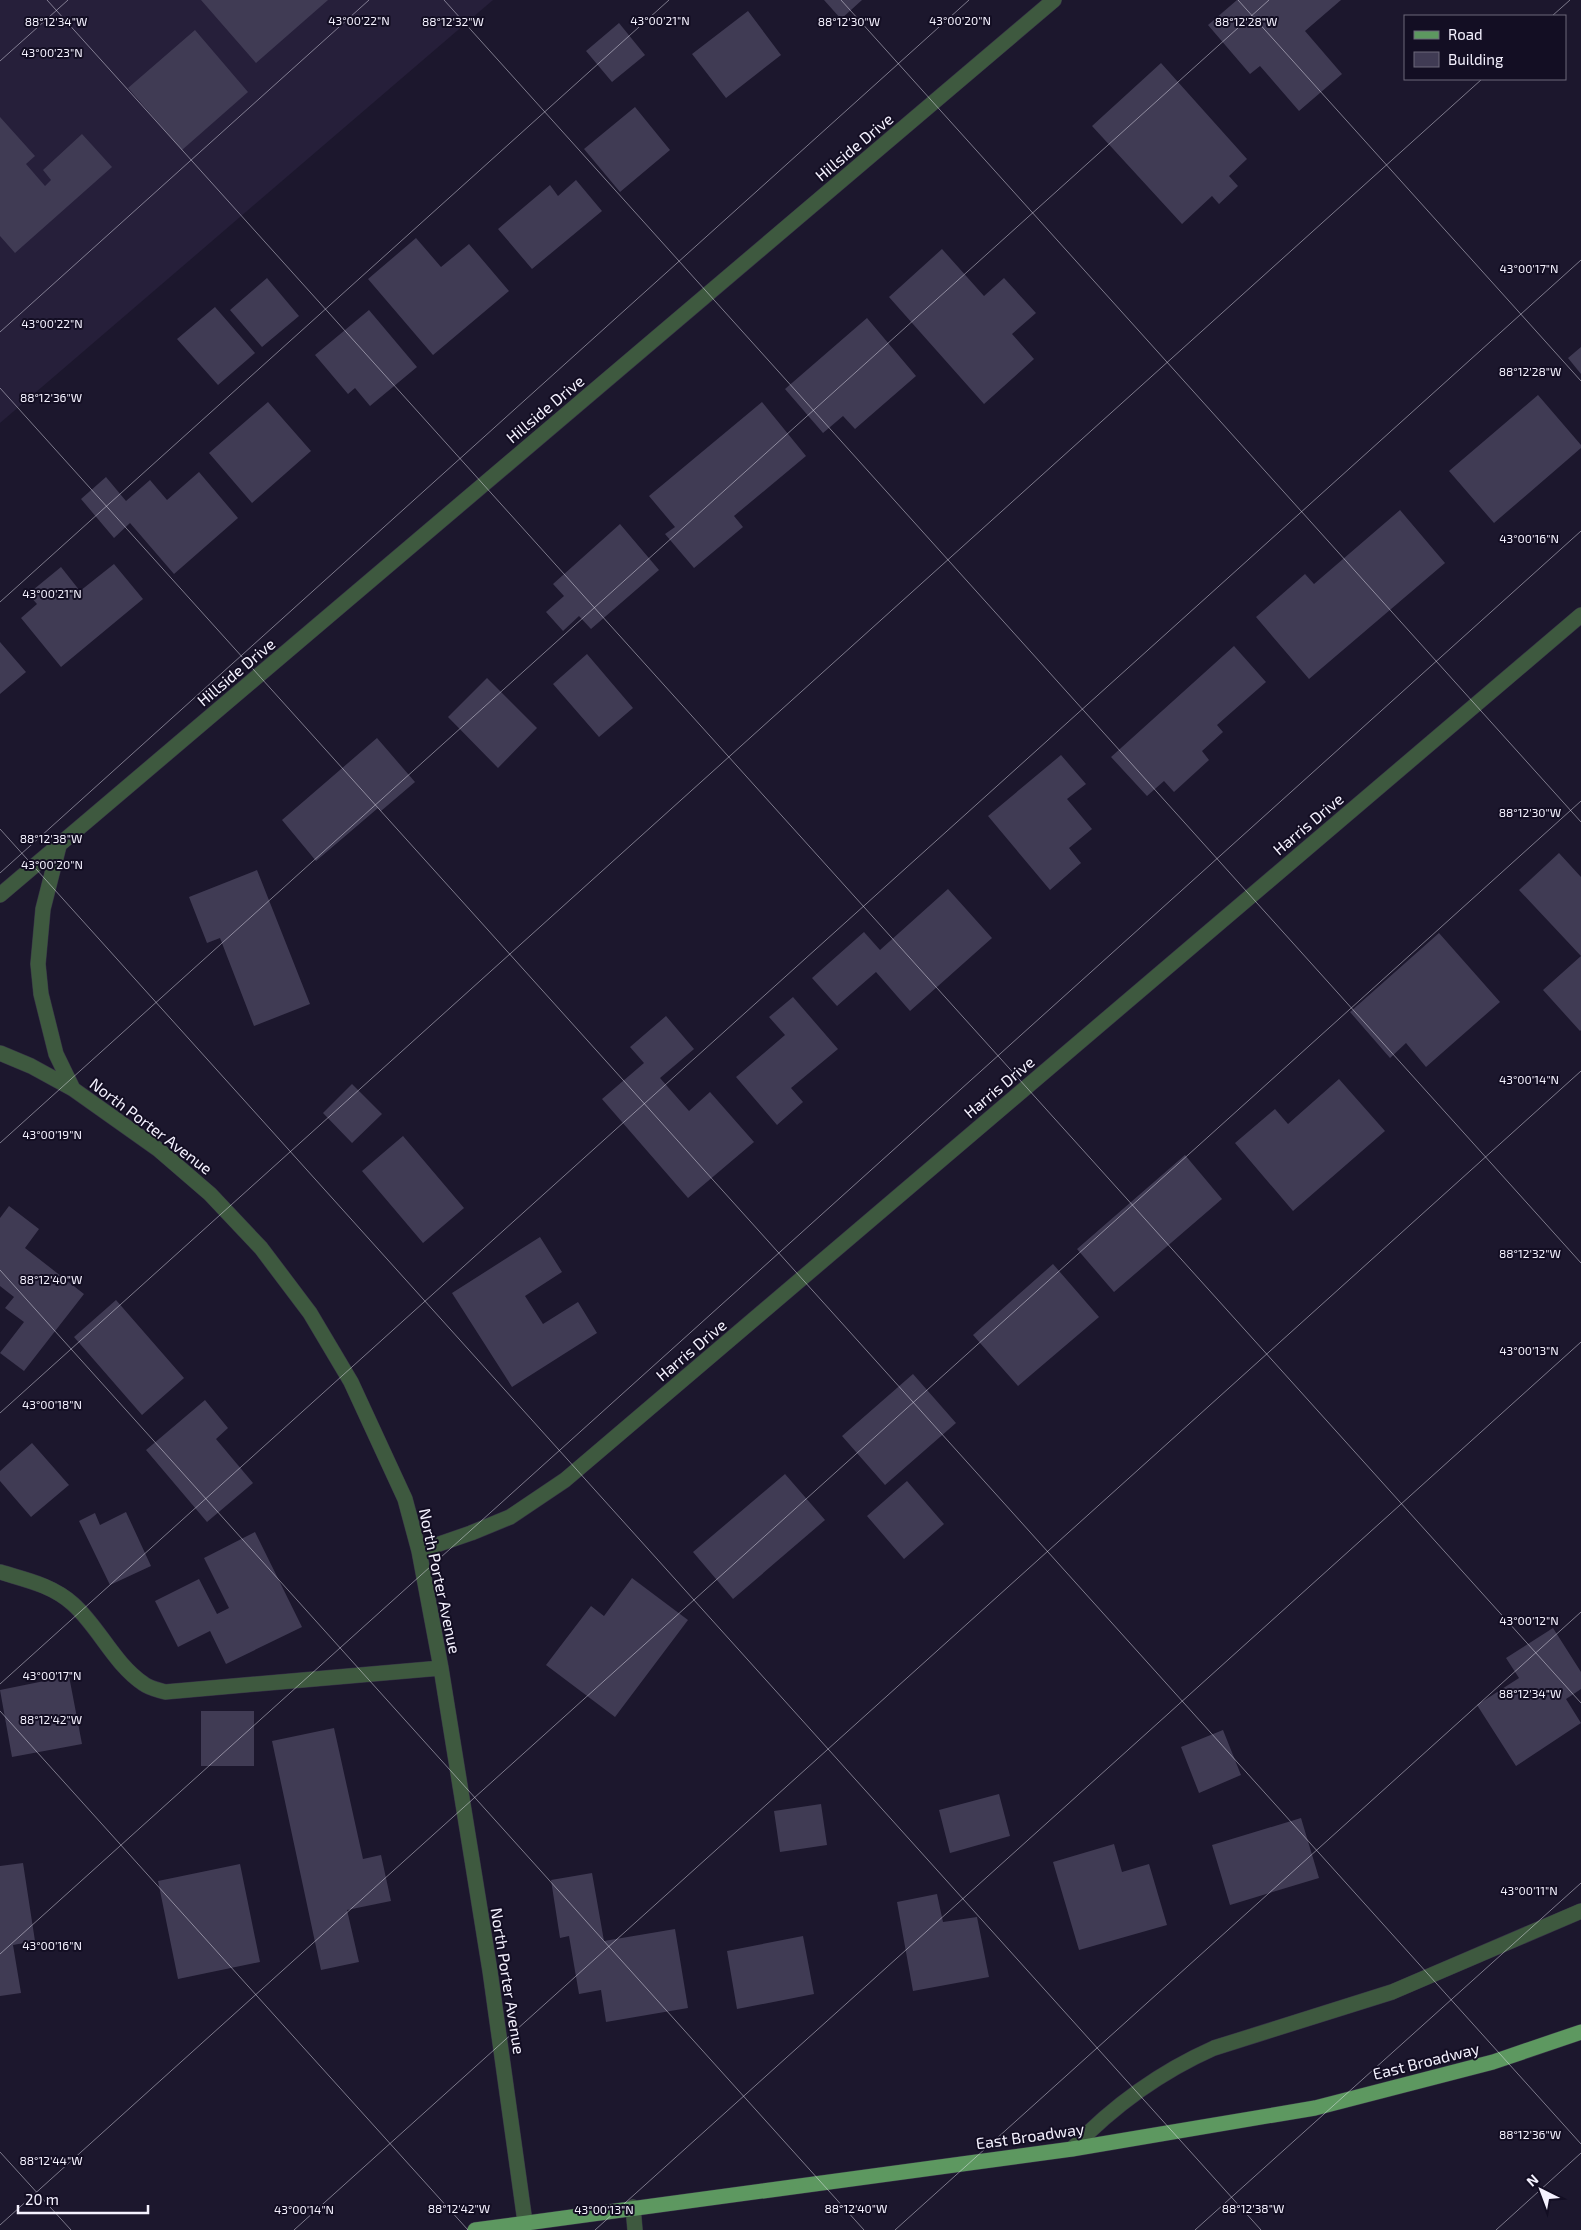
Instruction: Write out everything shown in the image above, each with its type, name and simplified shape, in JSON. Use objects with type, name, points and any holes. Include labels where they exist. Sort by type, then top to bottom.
[{"type":"main road","name":"East Broadway","points":[[475,2230],[633,2207],[1072,2149],[1315,2108],[1493,2062],[1581,2032]]},
{"type":"street","name":"Hillside Drive","points":[[0,894],[59,846],[1054,0]]},
{"type":"street","name":"Harris Drive","points":[[418,1550],[471,1534],[510,1517],[565,1480],[1581,615]]},
{"type":"street","points":[[59,846],[43,909],[38,964],[41,994],[56,1054],[73,1088]]},
{"type":"street","name":"North Porter Avenue","points":[[0,1054],[30,1066],[73,1088],[158,1150],[210,1194],[261,1248],[310,1312],[351,1382],[405,1499],[418,1550],[441,1668],[490,1971],[525,2222]]},
{"type":"street","points":[[0,1572],[49,1587],[72,1603],[92,1623],[115,1655],[144,1685],[165,1692],[441,1668]]},
{"type":"street","points":[[1072,2149],[1094,2126],[1133,2094],[1188,2060],[1214,2048],[1392,1992],[1581,1911]]},
{"type":"street","points":[[633,2207],[635,2230]]},
{"type":"shaded area","points":[[0,0],[493,0],[0,423]]},
{"type":"building","points":[[201,0],[328,0],[256,63]]},
{"type":"building","points":[[824,0],[862,0],[841,19]]},
{"type":"building","points":[[1237,0],[1341,0],[1305,31],[1342,74],[1299,111],[1260,66],[1250,74],[1208,25]]},
{"type":"building","points":[[748,11],[781,55],[726,98],[692,54]]},
{"type":"building","points":[[619,23],[645,55],[612,82],[586,51]]},
{"type":"building","points":[[195,30],[248,92],[182,150],[128,88]]},
{"type":"building","points":[[1161,63],[1247,159],[1229,176],[1238,186],[1219,204],[1212,196],[1182,224],[1092,126]]},
{"type":"building","points":[[635,107],[670,150],[620,192],[584,149]]},
{"type":"building","points":[[0,117],[35,156],[26,164],[45,186],[51,180],[43,170],[82,134],[112,167],[15,253],[0,236]]},
{"type":"building","points":[[576,180],[602,211],[532,269],[498,229],[550,185],[558,196]]},
{"type":"building","points":[[416,238],[441,267],[469,244],[509,291],[433,355],[368,279]]},
{"type":"building","points":[[942,249],[984,296],[1004,278],[1036,313],[1012,334],[1034,359],[984,404],[889,297]]},
{"type":"building","points":[[267,278],[299,316],[262,347],[230,310]]},
{"type":"building","points":[[215,307],[255,353],[218,385],[177,339]]},
{"type":"building","points":[[369,310],[417,367],[370,406],[355,388],[348,394],[315,355]]},
{"type":"building","points":[[867,318],[916,376],[855,429],[843,416],[823,433],[785,389]]},
{"type":"building","points":[[1581,347],[1581,374],[1568,358]]},
{"type":"building","points":[[1538,395],[1581,445],[1581,448],[1494,523],[1449,471]]},
{"type":"building","points":[[268,402],[311,451],[252,503],[209,453]]},
{"type":"building","points":[[762,402],[806,456],[734,516],[743,527],[694,568],[665,534],[675,527],[649,496]]},
{"type":"building","points":[[199,472],[238,518],[174,574],[130,523],[114,538],[81,499],[106,477],[126,501],[150,480],[167,500]]},
{"type":"building","points":[[1400,510],[1445,563],[1309,679],[1256,617],[1305,574],[1314,584]]},
{"type":"building","points":[[620,524],[659,570],[591,629],[579,616],[563,631],[546,612],[564,596],[553,584]]},
{"type":"building","points":[[114,564],[143,599],[61,667],[21,618],[37,604],[28,594],[61,567],[80,591]]},
{"type":"building","points":[[0,642],[26,672],[0,694]]},
{"type":"building","points":[[1234,646],[1266,682],[1217,725],[1223,732],[1202,751],[1209,760],[1174,792],[1164,781],[1147,796],[1111,757]]},
{"type":"building","points":[[587,654],[633,708],[599,737],[553,684]]},
{"type":"building","points":[[487,678],[537,728],[498,768],[448,717]]},
{"type":"building","points":[[377,738],[415,782],[381,811],[378,808],[316,861],[282,820]]},
{"type":"building","points":[[1061,755],[1086,784],[1067,799],[1092,829],[1069,848],[1081,863],[1050,890],[988,816]]},
{"type":"building","points":[[1559,853],[1581,877],[1581,956],[1519,890]]},
{"type":"building","points":[[257,870],[310,1004],[254,1026],[220,938],[207,943],[189,897]]},
{"type":"building","points":[[948,889],[992,938],[910,1011],[876,972],[837,1006],[812,978],[864,932],[880,950]]},
{"type":"building","points":[[1439,933],[1500,1002],[1426,1067],[1406,1043],[1390,1058],[1350,1012]]},
{"type":"building","points":[[1581,956],[1581,1030],[1580,1031],[1543,990]]},
{"type":"building","points":[[793,997],[838,1049],[791,1088],[803,1102],[777,1125],[736,1077],[785,1035],[769,1017]]},
{"type":"building","points":[[666,1016],[694,1049],[660,1078],[689,1111],[710,1092],[754,1142],[688,1198],[602,1099],[644,1063],[630,1047]]},
{"type":"building","points":[[1339,1079],[1385,1131],[1293,1211],[1235,1143],[1275,1109],[1288,1124]]},
{"type":"building","points":[[352,1084],[382,1114],[352,1143],[323,1113]]},
{"type":"building","points":[[403,1136],[464,1208],[423,1243],[362,1171]]},
{"type":"building","points":[[1185,1155],[1222,1199],[1114,1292],[1077,1249]]},
{"type":"building","points":[[9,1206],[39,1229],[25,1248],[84,1294],[24,1371],[0,1353],[24,1322],[5,1308],[14,1297],[0,1286],[0,1218]]},
{"type":"building","points":[[540,1237],[562,1272],[525,1296],[543,1324],[578,1302],[597,1333],[512,1387],[452,1293]]},
{"type":"building","points":[[1053,1264],[1099,1317],[1018,1386],[973,1335]]},
{"type":"building","points":[[116,1300],[184,1378],[142,1415],[74,1337]]},
{"type":"building","points":[[913,1374],[956,1423],[885,1485],[842,1436]]},
{"type":"building","points":[[205,1400],[228,1428],[216,1439],[253,1483],[207,1522],[146,1450]]},
{"type":"building","points":[[32,1443],[69,1485],[31,1517],[0,1481],[0,1471]]},
{"type":"building","points":[[785,1474],[825,1520],[733,1599],[693,1552]]},
{"type":"building","points":[[907,1481],[944,1524],[904,1559],[867,1516]]},
{"type":"building","points":[[126,1512],[151,1566],[110,1585],[79,1521],[95,1513],[100,1525]]},
{"type":"building","points":[[255,1532],[302,1627],[226,1664],[210,1631],[178,1647],[155,1601],[199,1579],[217,1614],[229,1608],[204,1558]]},
{"type":"building","points":[[632,1578],[688,1620],[615,1717],[546,1665],[591,1606],[604,1616]]},
{"type":"building","points":[[1553,1628],[1581,1672],[1581,1689],[1566,1699],[1581,1723],[1516,1766],[1477,1705],[1519,1678],[1506,1658]]},
{"type":"building","points":[[69,1676],[82,1744],[12,1757],[0,1690]]},
{"type":"building","points":[[201,1711],[254,1711],[254,1766],[201,1766]]},
{"type":"building","points":[[334,1728],[363,1859],[381,1855],[391,1901],[347,1910],[359,1962],[321,1970],[272,1741]]},
{"type":"building","points":[[1223,1730],[1241,1775],[1199,1793],[1181,1747]]},
{"type":"building","points":[[999,1794],[1010,1836],[950,1853],[939,1810]]},
{"type":"building","points":[[821,1804],[827,1845],[780,1852],[774,1811]]},
{"type":"building","points":[[1301,1818],[1319,1878],[1230,1905],[1212,1845]]},
{"type":"building","points":[[1114,1844],[1122,1872],[1149,1864],[1167,1925],[1079,1950],[1053,1862]]},
{"type":"building","points":[[23,1863],[35,1941],[13,1945],[21,1993],[0,1996],[0,1866]]},
{"type":"building","points":[[240,1864],[260,1962],[178,1979],[158,1881]]},
{"type":"building","points":[[592,1873],[604,1941],[675,1929],[688,2008],[606,2022],[601,1990],[579,1994],[569,1936],[560,1938],[551,1880]]},
{"type":"building","points":[[937,1894],[943,1922],[977,1917],[989,1977],[913,1991],[897,1902]]},
{"type":"building","points":[[803,1936],[814,1994],[737,2009],[727,1951]]}]
